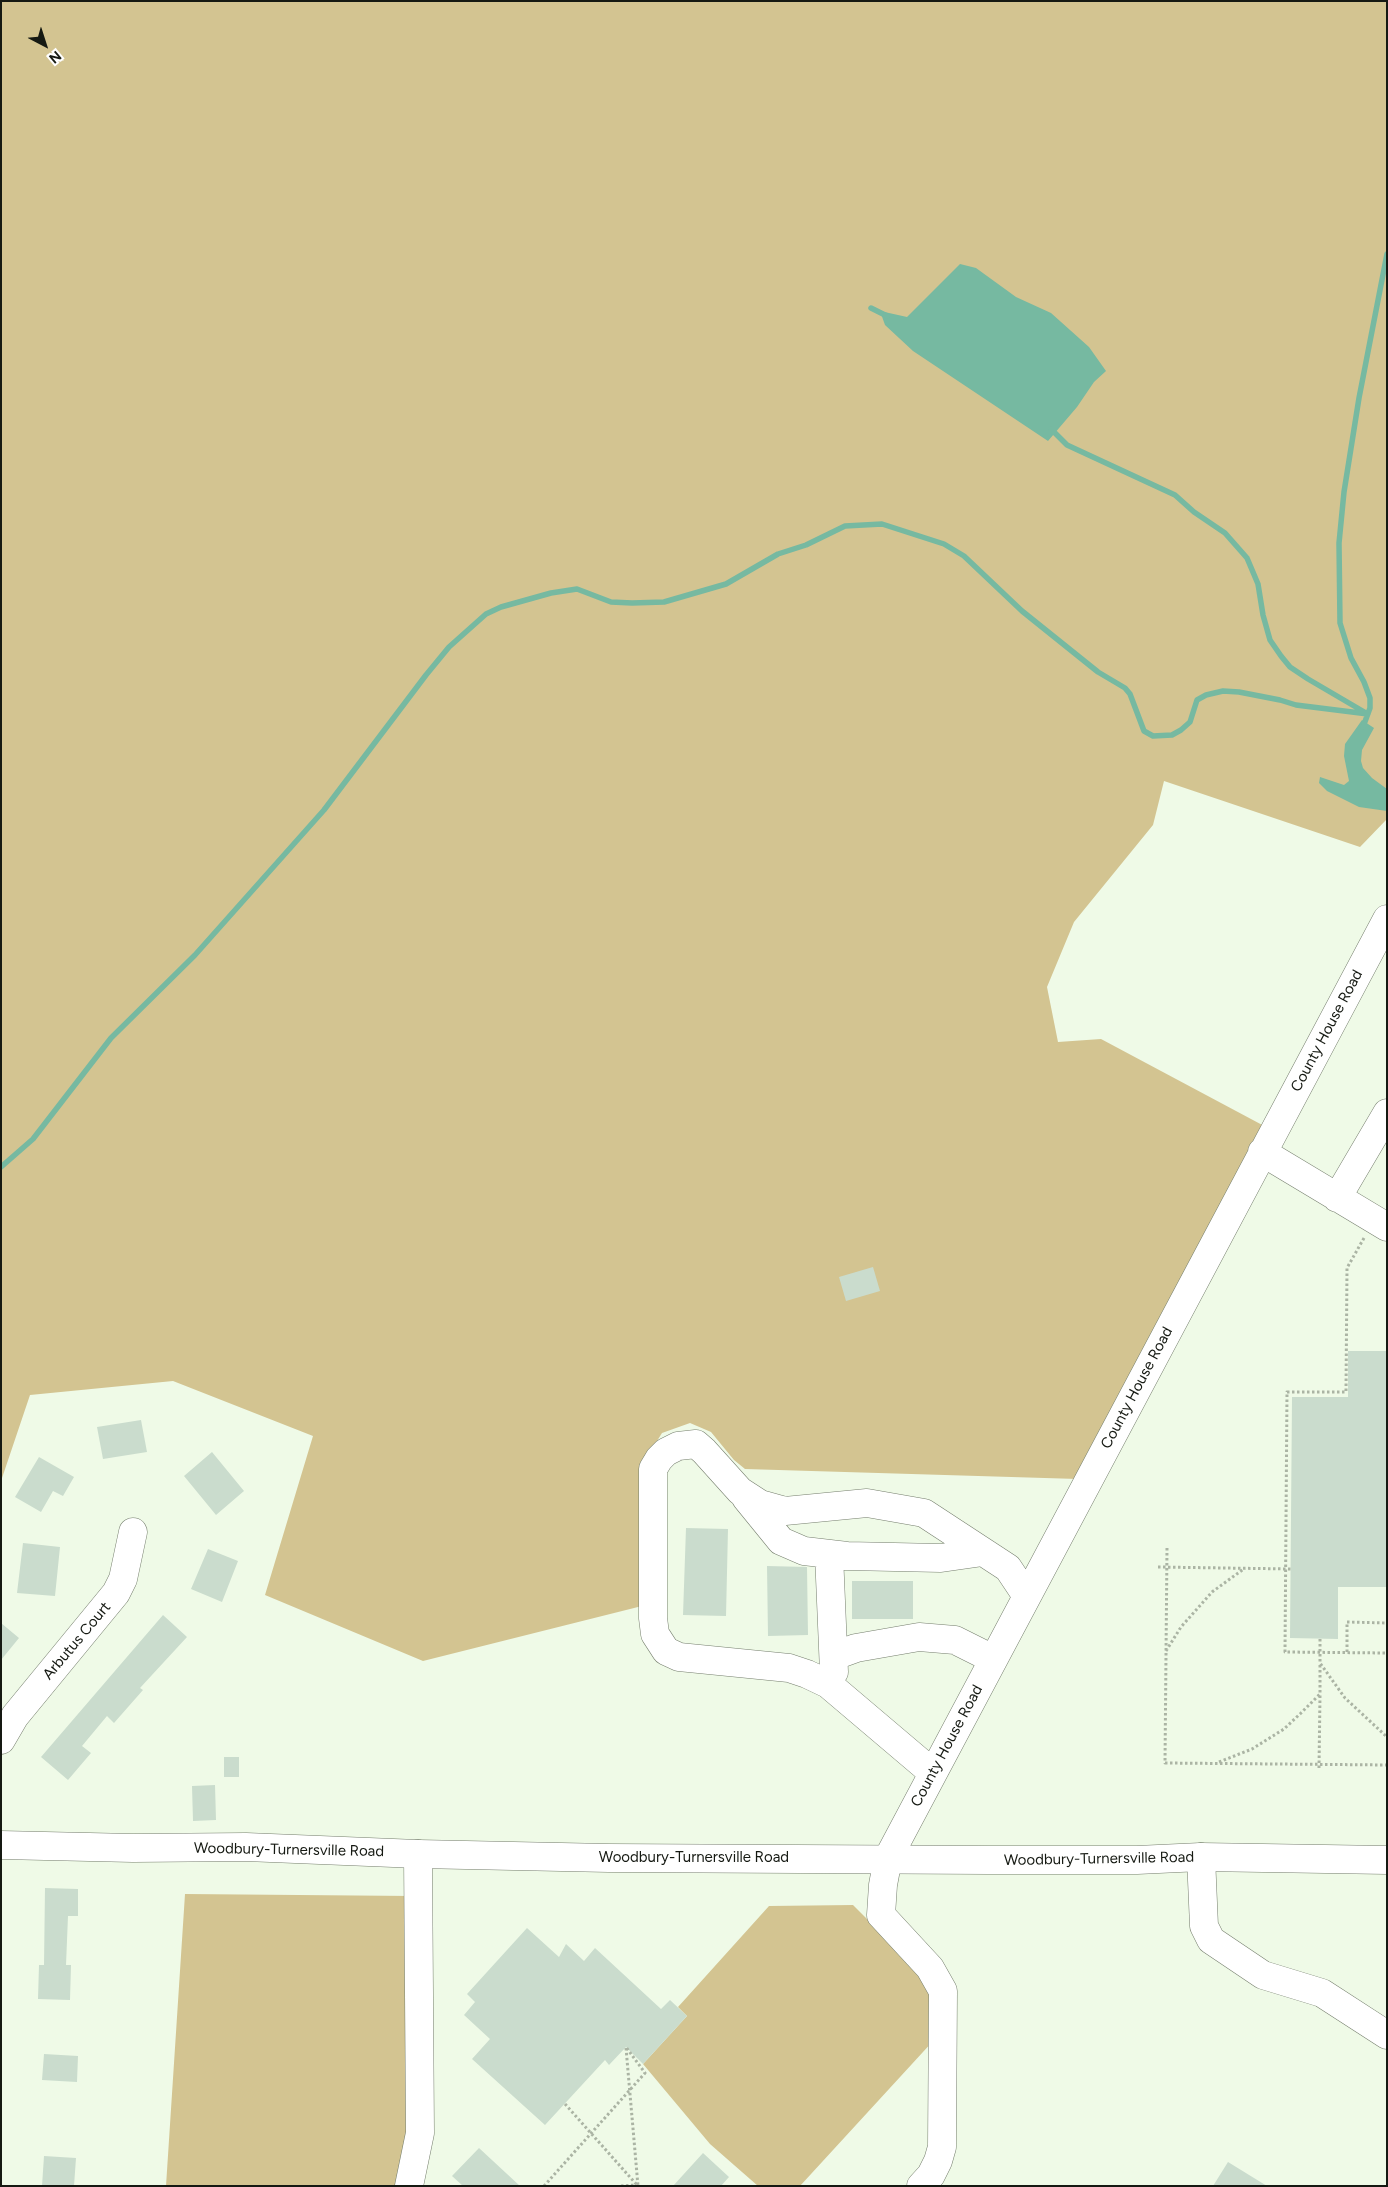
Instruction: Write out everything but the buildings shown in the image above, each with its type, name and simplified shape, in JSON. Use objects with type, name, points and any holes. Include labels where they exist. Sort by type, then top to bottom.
[{"type":"main road","name":"County House Road","points":[[921,2186],[938,2161],[942,2147],[943,1991],[930,1968],[881,1915],[883,1885],[888,1858],[1026,1595],[1387,919]]},
{"type":"main road","points":[[1337,1198],[1387,1113]]},
{"type":"main road","points":[[1262,1152],[1381,1224]]},
{"type":"main road","points":[[933,1772],[828,1684],[807,1674],[789,1668],[679,1657],[666,1651],[659,1643],[655,1634],[653,1618],[653,1469],[666,1452],[678,1446],[696,1444],[738,1488],[782,1542],[804,1551],[829,1554],[941,1558],[983,1552]]},
{"type":"main road","points":[[738,1488],[760,1504],[785,1512],[867,1503],[924,1513],[960,1534],[1008,1568],[1026,1595]]},
{"type":"main road","name":"Arbutus Court","points":[[1,1740],[15,1716],[116,1593],[123,1579],[133,1532]]},
{"type":"main road","points":[[829,1554],[835,1690]]},
{"type":"main road","points":[[834,1656],[856,1648],[918,1637],[954,1640],[993,1659]]},
{"type":"main road","name":"Woodbury-Turnersville Road","points":[[1,1845],[132,1848],[246,1847],[418,1854],[619,1858],[1117,1860],[1201,1858],[1387,1860]]},
{"type":"main road","points":[[409,2186],[420,2133],[418,1854]]},
{"type":"main road","points":[[1201,1858],[1204,1926],[1211,1940],[1263,1975],[1322,1993],[1387,2035]]},
{"type":"path","points":[[1381,1224],[1347,1268],[1346,1392],[1288,1392],[1285,1652],[1387,1653]]},
{"type":"path","points":[[1167,1548],[1165,1763],[1319,1766],[1387,1765]]},
{"type":"path","points":[[1158,1567],[1291,1569]]},
{"type":"path","points":[[1166,1652],[1181,1627],[1212,1592],[1246,1568]]},
{"type":"path","points":[[1347,1652],[1347,1622],[1387,1622]]},
{"type":"path","points":[[1319,1766],[1320,1638]]},
{"type":"path","points":[[1320,1663],[1345,1698],[1387,1737]]},
{"type":"path","points":[[1216,1764],[1252,1749],[1284,1728],[1320,1694]]},
{"type":"path","points":[[544,2186],[629,2090],[645,2073],[626,2047],[626,2056],[629,2090],[637,2185]]},
{"type":"path","points":[[565,2104],[637,2185]]},
{"type":"path","points":[[621,2186],[637,2185]]},
{"type":"shaded area","points":[[1,1],[1387,1],[1387,819],[1360,847],[1164,781],[1153,825],[1074,922],[1047,987],[1058,1042],[1101,1039],[1266,1127],[1078,1479],[745,1469],[734,1460],[711,1432],[690,1423],[662,1433],[652,1449],[642,1606],[423,1661],[265,1595],[313,1436],[173,1381],[30,1395],[1,1481]]},
{"type":"shaded area","points":[[960,264],[976,268],[1016,297],[1051,313],[1089,347],[1106,371],[1094,382],[1077,407],[1048,441],[913,351],[885,325],[880,311],[907,317]]},
{"type":"shaded area","points":[[1362,720],[1374,728],[1362,750],[1361,761],[1363,768],[1372,778],[1387,789],[1387,811],[1359,807],[1327,791],[1319,783],[1320,777],[1344,785],[1349,781],[1344,756],[1345,744]]},
{"type":"shaded area","points":[[185,1894],[412,1896],[410,2186],[166,2186]]},
{"type":"shaded area","points":[[853,1905],[934,1986],[934,2040],[800,2186],[758,2186],[710,2144],[643,2064],[687,2016],[678,2007],[769,1906]]},
{"type":"waterway","points":[[1363,727],[1370,708],[1370,698],[1351,658],[1340,623],[1339,543],[1344,492],[1359,398],[1387,254]]},
{"type":"waterway","points":[[871,308],[887,316]]},
{"type":"waterway","points":[[1051,429],[1067,445],[1175,495],[1194,512],[1225,533],[1247,558],[1258,584],[1263,615],[1270,640],[1281,656],[1290,667],[1366,713]]},
{"type":"waterway","points":[[1,1167],[33,1139],[111,1038],[195,955],[324,810],[449,647],[486,614],[501,607],[551,593],[577,589],[611,602],[664,602],[726,584],[778,554],[806,545],[845,526],[882,524],[944,544],[964,556],[1022,611],[1098,672],[1125,688],[1130,694],[1144,731],[1153,736],[1172,735],[1181,730],[1190,722],[1197,700],[1206,695],[1223,691],[1239,692],[1296,705],[1368,714]]}]
